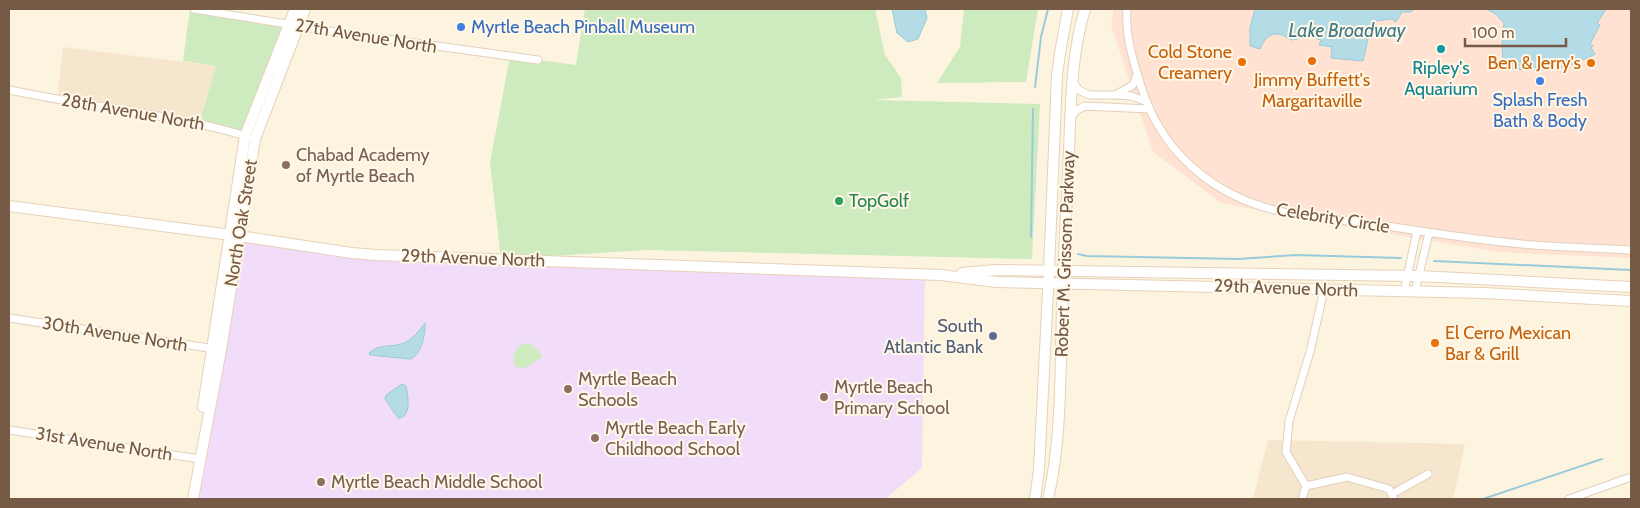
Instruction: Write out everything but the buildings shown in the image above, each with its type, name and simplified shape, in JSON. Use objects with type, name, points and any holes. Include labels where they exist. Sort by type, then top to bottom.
[{"type":"main road","name":"North Oak Street","points":[[193,499],[250,137],[293,25],[295,9]]},
{"type":"main road","name":"North Oak Street","points":[[293,25],[305,9]]},
{"type":"main road","name":"Robert M. Grissom Parkway","points":[[1035,499],[1039,470],[1057,75],[1068,9]]},
{"type":"main road","name":"Robert M. Grissom Parkway","points":[[1048,499],[1058,420],[1073,82],[1076,51],[1086,9]]},
{"type":"main road","name":"29th Avenue North","points":[[9,206],[376,255],[941,275],[997,282],[1484,293],[1631,301]]},
{"type":"main road","name":"29th Avenue North","points":[[941,275],[996,270],[1419,276],[1631,287]]},
{"type":"street","name":"27th Avenue North","points":[[194,9],[538,60]]},
{"type":"street","name":"Celebrity Circle","points":[[1127,9],[1128,42],[1149,109],[1165,136],[1180,155],[1200,175],[1231,194],[1257,204],[1300,215],[1350,220],[1429,233],[1522,244],[1631,250]]},
{"type":"street","points":[[1115,95],[1133,84],[1137,75]]},
{"type":"street","points":[[1073,82],[1079,90],[1089,95],[1131,96],[1145,100]]},
{"type":"street","name":"28th Avenue North","points":[[9,90],[58,100],[200,122],[250,137]]},
{"type":"street","points":[[1071,117],[1077,110],[1085,106],[1149,109]]},
{"type":"street","points":[[1410,291],[1408,276],[1417,230]]},
{"type":"street","points":[[1410,291],[1419,276],[1429,233]]},
{"type":"street","points":[[1302,499],[1306,486],[1286,452],[1289,421],[1310,352],[1324,290]]},
{"type":"street","name":"30th Avenue North","points":[[9,318],[216,349]]},
{"type":"street","name":"31st Avenue North","points":[[9,430],[200,459]]},
{"type":"street","points":[[1306,486],[1347,477],[1389,489],[1393,497],[1428,474]]},
{"type":"street","points":[[1570,499],[1631,477]]},
{"type":"shaded area","points":[[1114,9],[1631,9],[1631,258],[1499,252],[1317,222],[1221,203],[1153,152],[1111,25]]},
{"type":"shaded area","points":[[63,47],[216,66],[200,122],[57,100]]},
{"type":"shaded area","name":"Myrtle Beach Schools","points":[[239,236],[352,253],[925,274],[922,468],[885,499],[193,499]]},
{"type":"shaded area","points":[[1268,440],[1465,444],[1453,499],[1253,499]]},
{"type":"green space","points":[[190,9],[288,24],[245,136],[200,122],[216,66],[183,61]]},
{"type":"green space","points":[[585,9],[875,9],[885,55],[901,78],[902,97],[874,100],[1040,104],[1032,259],[648,250],[501,259],[490,163],[510,56],[576,65]]},
{"type":"green space","points":[[964,9],[1038,9],[1026,82],[937,83],[960,47]]},
{"type":"green space","points":[[529,343],[540,352],[542,357],[525,368],[516,367],[514,365],[514,356],[517,350],[521,345]]},
{"type":"water","points":[[892,9],[925,9],[927,18],[918,39],[908,42],[897,33]]},
{"type":"water","name":"Lake Broadway","points":[[1255,9],[1414,9],[1411,12],[1402,12],[1396,22],[1392,19],[1376,21],[1371,26],[1363,61],[1331,58],[1332,47],[1319,45],[1321,40],[1310,37],[1291,40],[1281,35],[1273,34],[1266,39],[1260,49],[1250,46],[1250,28]]},
{"type":"water","points":[[1486,9],[1606,9],[1597,23],[1600,25],[1590,44],[1593,46],[1591,48],[1595,54],[1564,67],[1535,70],[1512,69],[1503,59],[1504,23],[1496,14]]},
{"type":"water","points":[[425,323],[422,344],[414,357],[410,359],[370,355],[369,353],[377,348],[404,343],[416,334]]},
{"type":"water","points":[[402,384],[406,386],[408,405],[405,414],[398,418],[385,399],[386,395]]},
{"type":"waterway","points":[[1035,87],[1041,37],[1048,9]]},
{"type":"waterway","points":[[1031,237],[1033,109]]},
{"type":"waterway","points":[[1078,254],[1087,256],[1238,259],[1296,255],[1401,258]]},
{"type":"waterway","points":[[1434,261],[1631,270]]},
{"type":"waterway","points":[[1483,499],[1602,459]]},
{"type":"place","name":"Myrtle Beach Pinball Museum","points":[[461,27]]},
{"type":"place","name":"Ripley's Aquarium","points":[[1441,49]]},
{"type":"place","name":"Jimmy Buffett's Margaritaville","points":[[1312,61]]},
{"type":"place","name":"Cold Stone Creamery","points":[[1242,62]]},
{"type":"place","name":"Ben & Jerry's","points":[[1591,63]]},
{"type":"place","name":"Splash Fresh Bath & Body","points":[[1540,81]]},
{"type":"place","name":"Chabad Academy of Myrtle Beach","points":[[286,165]]},
{"type":"place","name":"TopGolf","points":[[839,201]]},
{"type":"place","name":"South Atlantic Bank","points":[[993,336]]},
{"type":"place","name":"El Cerro Mexican Bar & Grill","points":[[1435,343]]},
{"type":"place","name":"Myrtle Beach Schools","points":[[568,389]]},
{"type":"place","name":"Myrtle Beach Primary School","points":[[824,397]]},
{"type":"place","name":"Myrtle Beach Early Childhood School","points":[[595,438]]},
{"type":"place","name":"Myrtle Beach Middle School","points":[[321,482]]}]
